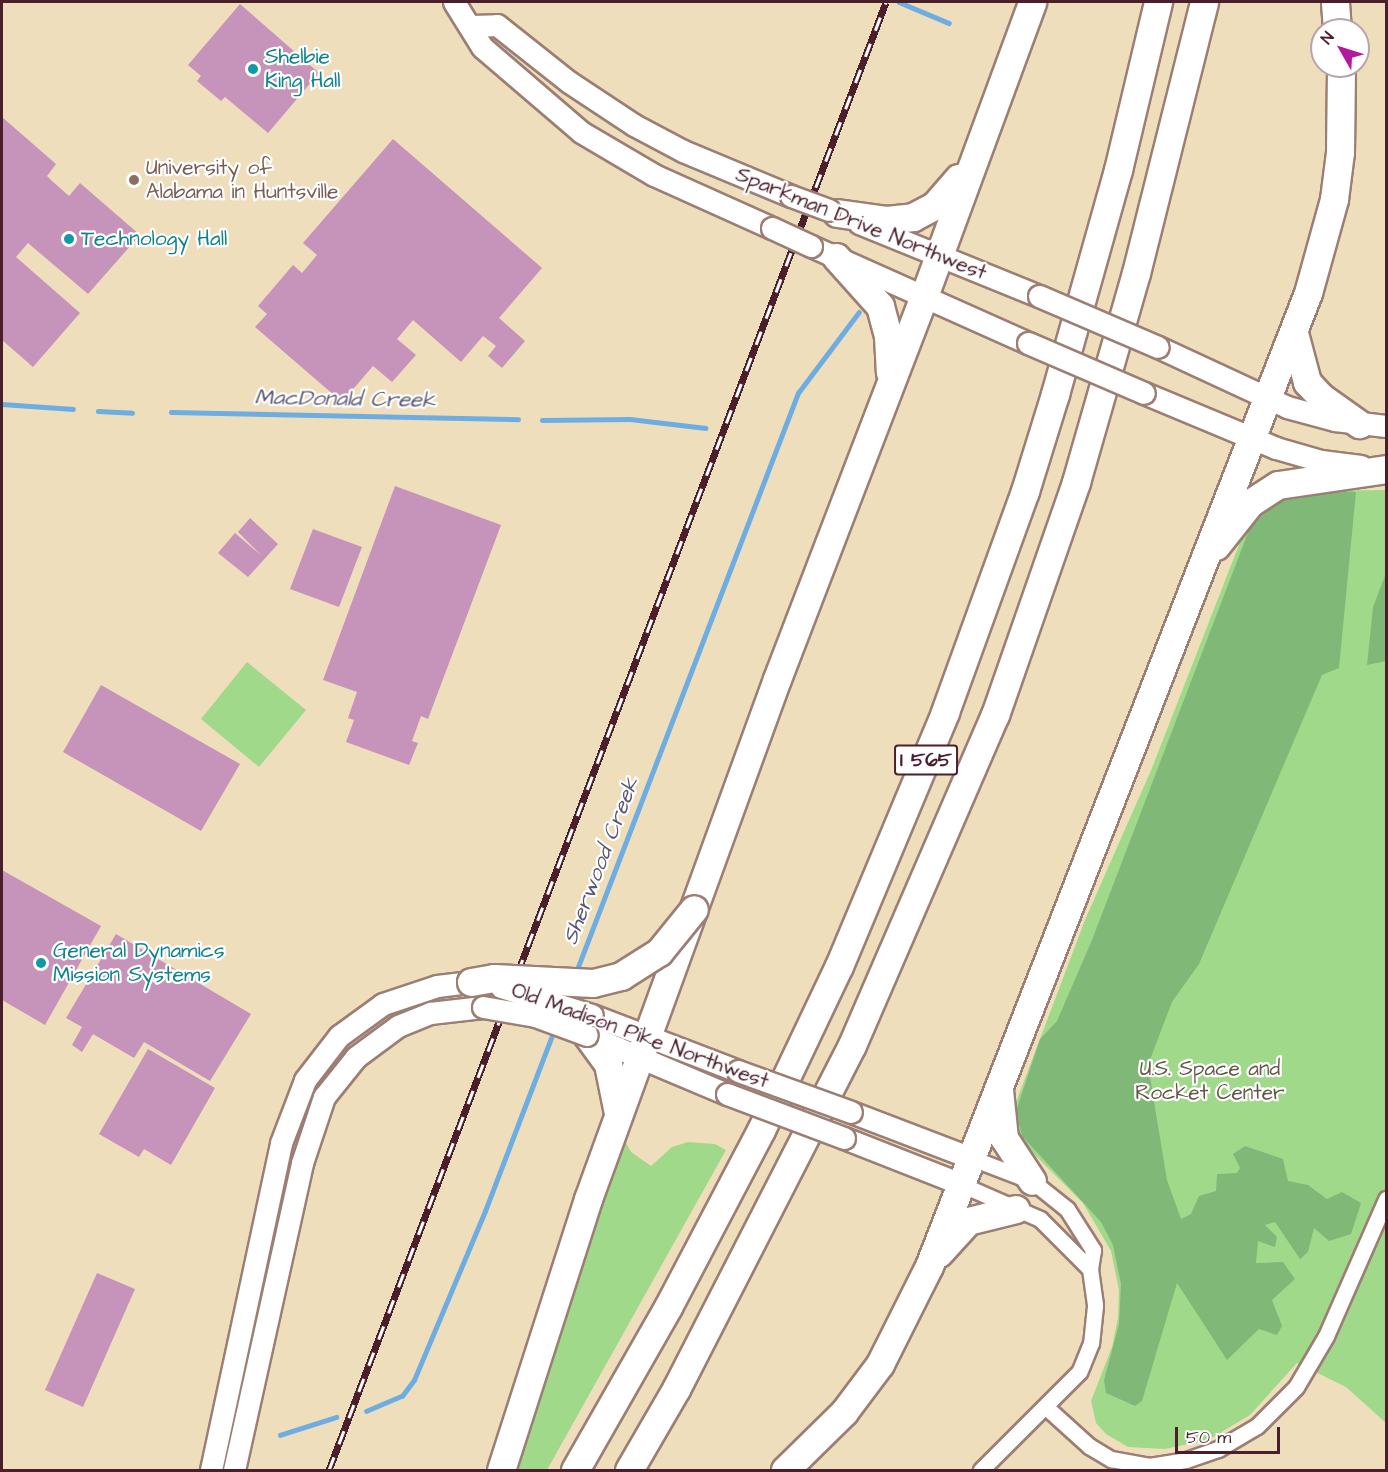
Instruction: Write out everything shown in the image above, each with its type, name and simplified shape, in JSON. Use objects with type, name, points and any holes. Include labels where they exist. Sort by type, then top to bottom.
[{"type":"highway","points":[[501,1470],[558,1287],[619,1114],[1032,2]]},
{"type":"highway","name":"I 565","points":[[575,1470],[668,1307],[766,1120],[843,956],[945,712],[1025,491],[1055,394],[1118,170],[1158,2]]},
{"type":"highway","name":"I 565","points":[[629,1470],[676,1389],[852,1045],[995,715],[1076,482],[1136,273],[1204,2]]},
{"type":"highway","points":[[1335,2],[1336,18]]},
{"type":"highway","points":[[786,1470],[862,1389],[896,1337],[929,1266],[958,1183],[1197,570],[1249,438],[1294,333],[1323,248],[1334,199],[1340,152],[1341,78]]},
{"type":"highway","points":[[833,212],[886,220],[924,212],[954,185],[979,143]]},
{"type":"highway","points":[[836,257],[880,306],[888,336],[890,380]]},
{"type":"highway","points":[[1294,333],[1307,382],[1322,398],[1359,424]]},
{"type":"highway","points":[[1197,570],[1244,510],[1269,490],[1297,480],[1338,478],[1386,468]]},
{"type":"highway","points":[[481,984],[494,978],[593,983],[621,976],[659,952],[694,909]]},
{"type":"highway","points":[[590,1025],[608,1064],[619,1114]]},
{"type":"highway","points":[[999,1082],[1004,1138],[1032,1181]]},
{"type":"highway","points":[[929,1266],[968,1221],[1016,1209]]},
{"type":"main road","name":"Sparkman Drive Northwest","points":[[454,2],[472,26],[482,47],[580,132],[654,175],[923,299],[1249,438],[1321,461],[1386,468]]},
{"type":"main road","name":"Sparkman Drive Northwest","points":[[472,26],[497,25],[569,82],[634,125],[683,151],[1039,296],[1312,416],[1386,426]]},
{"type":"main road","name":"Old Madison Pike Northwest","points":[[212,1470],[281,1143],[305,1080],[339,1036],[383,1004],[419,990],[481,984],[526,992],[590,1025],[644,1048],[727,1094],[844,1137],[958,1183]]},
{"type":"main road","name":"Old Madison Pike Northwest","points":[[234,1470],[302,1163],[324,1097],[356,1057],[399,1026],[430,1013],[483,1006],[590,1025]]},
{"type":"main road","name":"Old Madison Pike Northwest","points":[[644,1048],[738,1071],[969,1157]]},
{"type":"street","points":[[969,1157],[1032,1181],[1068,1209],[1082,1228],[1093,1250],[1090,1269],[1095,1306],[1091,1343],[1078,1372],[1047,1408],[981,1470]]},
{"type":"street","points":[[958,1183],[1016,1209],[1054,1230],[1090,1269]]},
{"type":"street","points":[[1047,1408],[1089,1446],[1111,1459],[1149,1466],[1186,1460],[1218,1449],[1257,1426],[1296,1387],[1326,1336],[1386,1199]]},
{"type":"green space","name":"U.S. Space and Rocket Center","points":[[1386,490],[1386,1423],[1346,1387],[1297,1363],[1250,1415],[1208,1440],[1165,1449],[1128,1447],[1106,1434],[1096,1423],[1091,1401],[1112,1347],[1118,1318],[1119,1290],[1111,1251],[1083,1203],[1025,1145],[1015,1123],[1015,1105],[1085,920],[1152,768],[1244,532],[1263,510],[1288,496],[1313,491]]},
{"type":"green space","points":[[1315,491],[1356,492],[1339,668],[1322,675],[1199,964],[1172,1002],[1148,1065],[1167,1180],[1181,1219],[1191,1214],[1199,1196],[1216,1191],[1217,1174],[1237,1173],[1240,1168],[1233,1154],[1245,1146],[1283,1159],[1288,1181],[1308,1185],[1327,1199],[1342,1192],[1361,1203],[1351,1234],[1329,1241],[1314,1228],[1308,1252],[1300,1259],[1275,1222],[1265,1225],[1277,1237],[1275,1247],[1258,1241],[1256,1263],[1283,1262],[1295,1279],[1272,1300],[1282,1326],[1277,1335],[1259,1329],[1227,1360],[1177,1283],[1142,1401],[1135,1406],[1106,1393],[1104,1380],[1119,1324],[1121,1284],[1113,1245],[1101,1222],[1022,1136],[1016,1111],[1040,1039],[1057,1021],[1092,940],[1249,530],[1273,504]]},
{"type":"green space","points":[[1386,573],[1386,661],[1367,665],[1373,607]]},
{"type":"green space","points":[[247,662],[306,710],[259,767],[201,719]]},
{"type":"green space","points":[[624,1139],[631,1152],[651,1166],[672,1147],[688,1142],[715,1144],[726,1150],[547,1470],[512,1470],[572,1280]]},
{"type":"building","name":"Shelbie King Hall","points":[[240,4],[319,73],[268,133],[225,97],[221,101],[197,81],[201,76],[188,65]]},
{"type":"building","name":"Technology Hall","points":[[2,117],[56,164],[47,176],[69,196],[80,183],[140,235],[88,294],[28,243],[16,257],[80,313],[33,367],[2,340]]},
{"type":"building","points":[[393,139],[542,268],[499,318],[525,341],[502,368],[488,356],[496,346],[483,336],[461,362],[413,320],[397,339],[416,355],[392,382],[373,366],[342,402],[255,327],[267,314],[258,306],[293,265],[302,273],[317,255],[303,243]]},
{"type":"building","points":[[395,486],[501,525],[428,719],[421,716],[412,741],[418,743],[409,765],[346,742],[354,720],[348,718],[357,692],[323,680]]},
{"type":"building","points":[[250,518],[278,544],[248,577],[218,553],[235,533],[262,556],[238,532]]},
{"type":"building","points":[[313,529],[362,547],[339,607],[290,589]]},
{"type":"building","points":[[101,685],[240,764],[201,831],[63,752]]},
{"type":"building","name":"General Dynamics Mission Systems","points":[[2,870],[101,926],[45,1025],[2,1000]]},
{"type":"building","points":[[116,934],[251,1014],[210,1081],[144,1042],[134,1058],[93,1034],[82,1052],[72,1045],[82,1027],[66,1018]]},
{"type":"building","points":[[148,1049],[215,1088],[171,1165],[144,1149],[139,1157],[99,1134]]},
{"type":"building","points":[[97,1273],[135,1289],[83,1407],[45,1390]]},
{"type":"waterway","points":[[899,2],[949,23]]},
{"type":"waterway","name":"Sherwood Creek","points":[[576,972],[798,393],[859,312]]},
{"type":"waterway","name":"MacDonald Creek","points":[[2,404],[73,409]]},
{"type":"waterway","points":[[98,411],[132,413]]},
{"type":"waterway","name":"MacDonald Creek","points":[[171,412],[518,419]]},
{"type":"waterway","name":"MacDonald Creek","points":[[542,420],[630,419],[705,428]]},
{"type":"waterway","name":"Sherwood Creek","points":[[366,1411],[402,1396],[414,1380],[485,1211],[554,1030]]},
{"type":"waterway","name":"Sherwood Creek","points":[[280,1435],[336,1417]]},
{"type":"railway","points":[[329,1470],[886,2]]},
{"type":"place","name":"Shelbie King Hall","points":[[253,69]]},
{"type":"place","name":"University of Alabama in Huntsville","points":[[134,180]]},
{"type":"place","name":"Technology Hall","points":[[69,239]]},
{"type":"place","name":"General Dynamics Mission Systems","points":[[41,963]]}]
